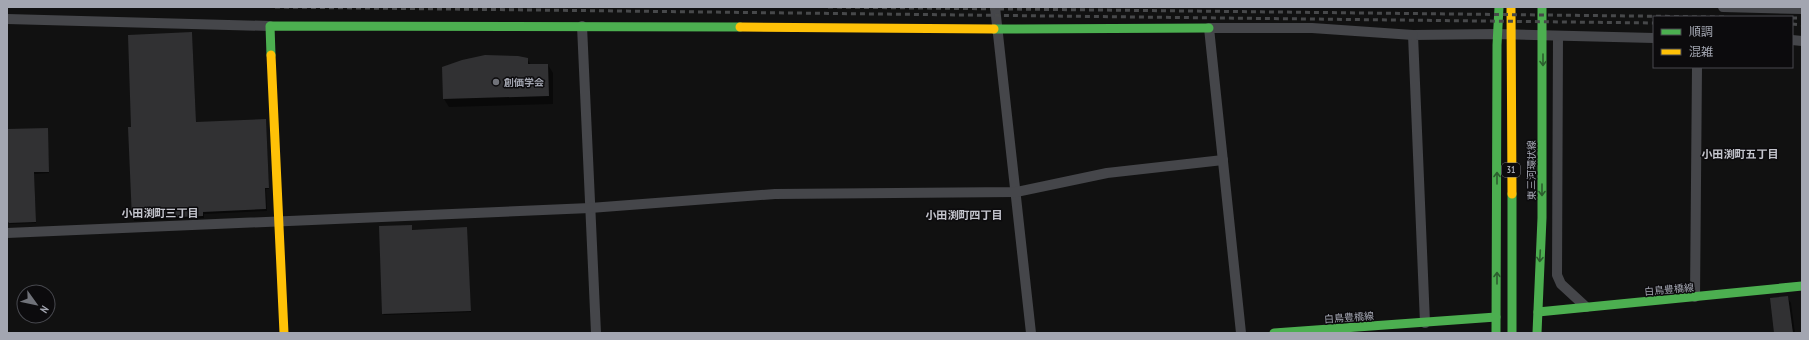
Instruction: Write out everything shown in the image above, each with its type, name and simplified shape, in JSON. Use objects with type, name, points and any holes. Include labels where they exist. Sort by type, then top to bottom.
[{"type":"main road","name":"31","points":[[1496,333],[1497,45],[1499,7]]},
{"type":"main road","name":"東三河環状線","points":[[1511,7],[1512,333]]},
{"type":"main road","name":"東三河環状線","points":[[1537,333],[1542,218],[1542,7]]},
{"type":"main road","points":[[284,333],[270,26],[582,26],[997,30],[1210,28]]},
{"type":"main road","name":"白鳥豊橋線","points":[[1538,312],[1802,286]]},
{"type":"main road","name":"白鳥豊橋線","points":[[1274,333],[1496,317]]},
{"type":"street","points":[[995,7],[1031,333]]},
{"type":"street","points":[[1723,7],[1802,9]]},
{"type":"street","points":[[7,19],[270,26]]},
{"type":"street","points":[[582,26],[596,333]]},
{"type":"street","points":[[1241,333],[1210,28],[1312,28],[1413,35],[1496,34],[1653,38]]},
{"type":"street","points":[[1413,35],[1425,323]]},
{"type":"street","points":[[1558,36],[1557,275],[1561,284],[1586,307]]},
{"type":"street","points":[[1695,297],[1697,68]]},
{"type":"street","points":[[7,233],[590,208],[775,194],[1016,192],[1107,173],[1223,160]]},
{"type":"building","points":[[192,32],[196,122],[266,119],[269,188],[265,188],[266,209],[203,212],[203,216],[132,219],[128,127],[131,127],[128,35]]},
{"type":"building","name":"創価学会","points":[[485,55],[518,56],[528,58],[528,64],[548,64],[549,96],[443,99],[442,67],[462,60]]},
{"type":"building","points":[[48,128],[49,172],[34,172],[36,222],[9,223],[7,221],[7,129]]},
{"type":"building","points":[[412,225],[412,230],[467,227],[471,311],[382,314],[379,226]]},
{"type":"building","points":[[1788,296],[1793,333],[1774,333],[1770,298]]},
{"type":"railway","points":[[275,7],[1653,23]]},
{"type":"railway","points":[[828,7],[1653,16]]},
{"type":"railway","points":[[1793,18],[1802,18]]},
{"type":"railway","points":[[1793,24],[1802,25]]},
{"type":"traffic: fast","points":[[1496,333],[1497,45],[1499,7]]},
{"type":"traffic: fast","points":[[1537,333],[1542,218],[1542,7]]},
{"type":"traffic: fast","points":[[271,55],[270,26],[740,27]]},
{"type":"traffic: fast","points":[[994,29],[1209,28]]},
{"type":"traffic: fast","points":[[1512,194],[1512,333]]},
{"type":"traffic: fast","points":[[1538,312],[1802,286]]},
{"type":"traffic: fast","points":[[1274,333],[1496,317]]},
{"type":"traffic: slow","points":[[1511,7],[1512,194]]},
{"type":"traffic: slow","points":[[740,27],[994,29]]},
{"type":"traffic: slow","points":[[271,55],[284,333]]},
{"type":"place","name":"創価学会","points":[[496,82]]},
{"type":"district","name":"小田渕町五丁目","points":[[1740,154]]},
{"type":"district","name":"小田渕町三丁目","points":[[160,213]]},
{"type":"district","name":"小田渕町四丁目","points":[[964,215]]}]
